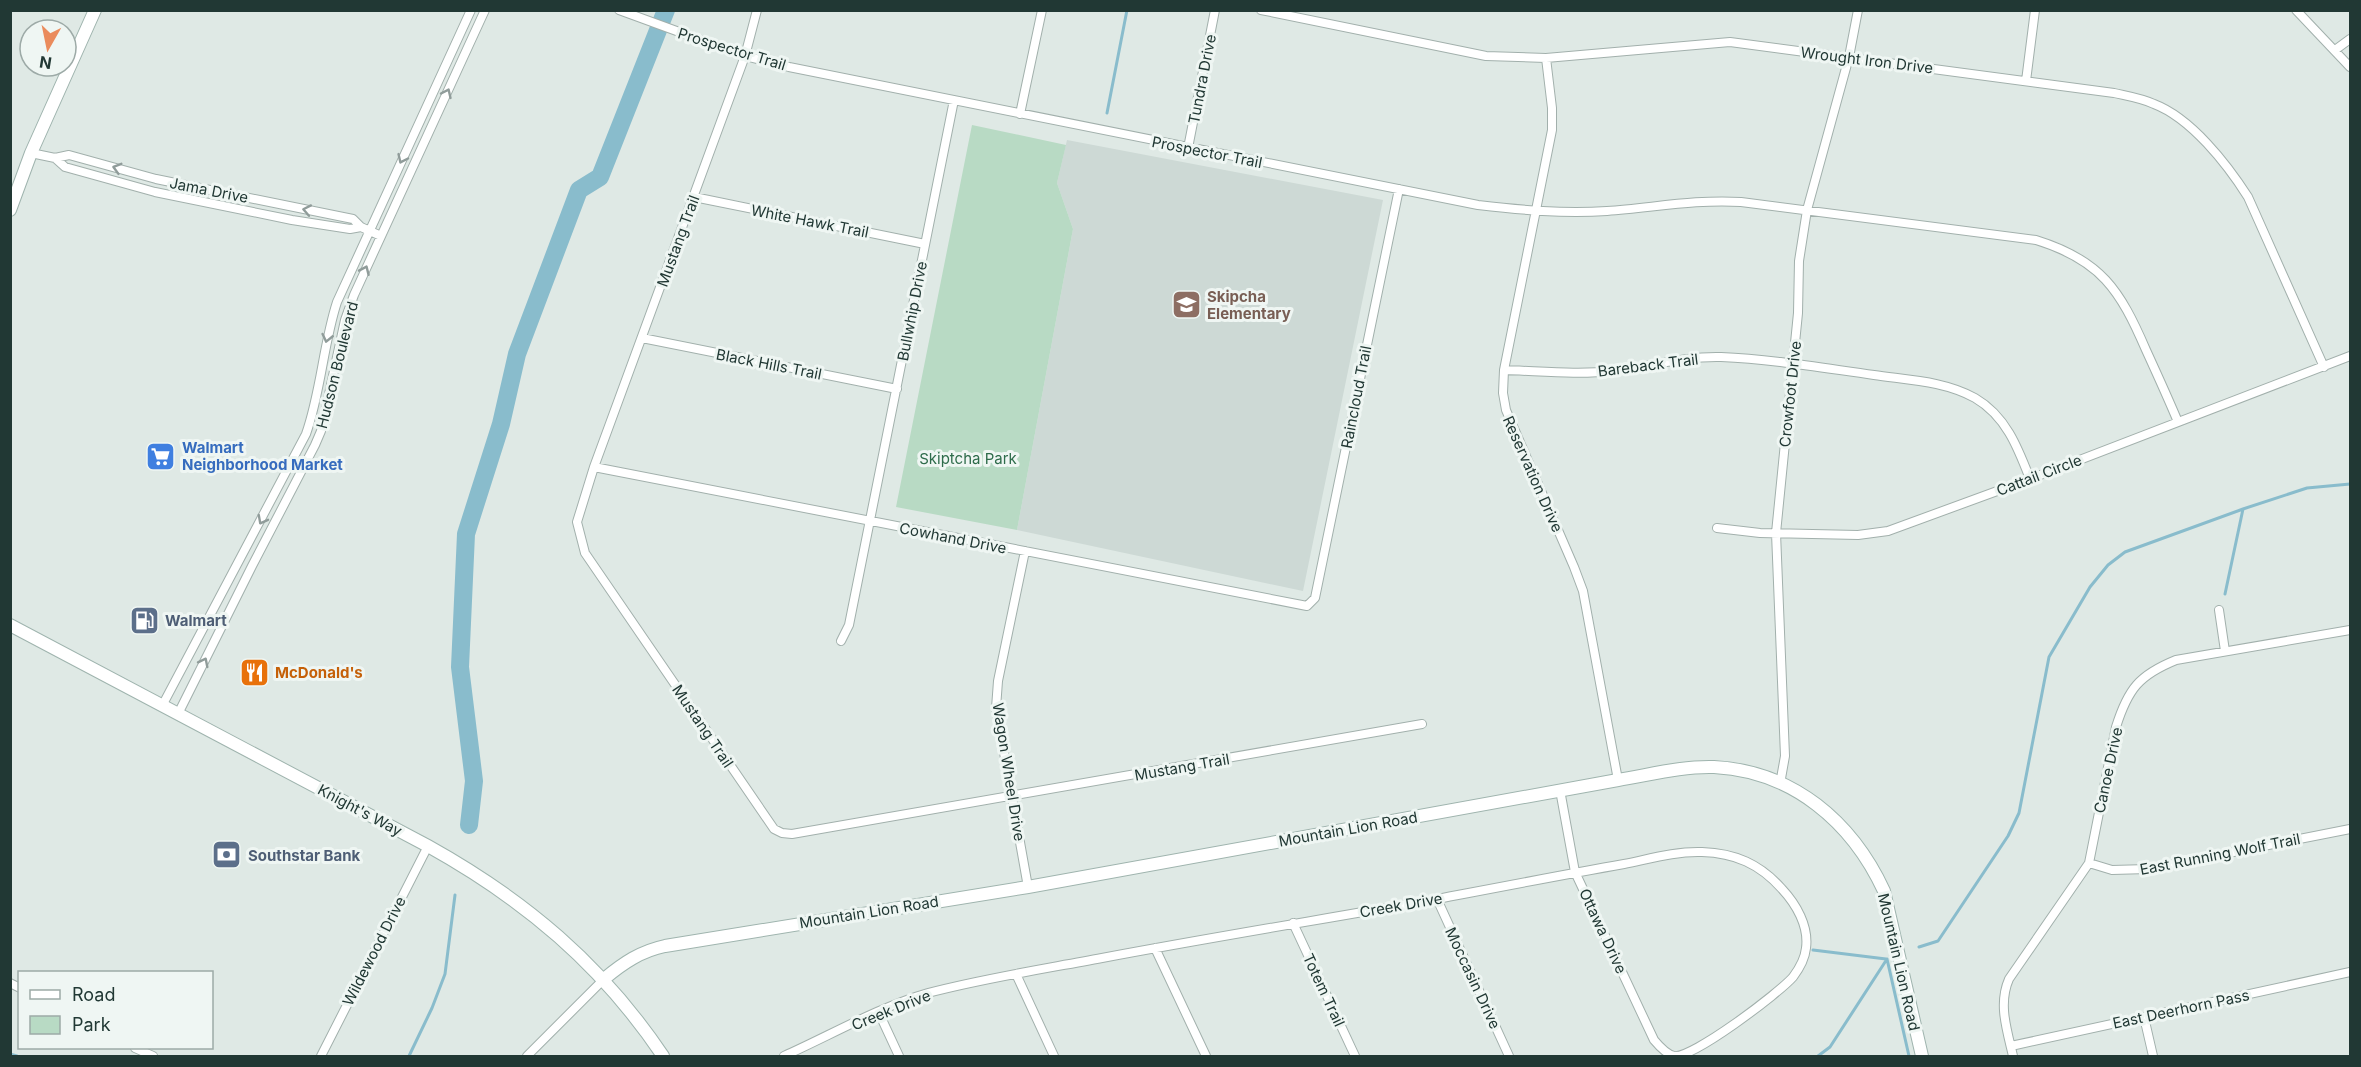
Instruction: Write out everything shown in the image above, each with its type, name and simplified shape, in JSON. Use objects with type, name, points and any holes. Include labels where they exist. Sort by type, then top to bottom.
[{"type":"street","points":[[10,210],[31,153],[95,10]]},
{"type":"street","name":"Hudson Boulevard","points":[[162,706],[288,471],[310,423],[337,302],[365,229],[471,10]]},
{"type":"street","name":"Hudson Boulevard","points":[[178,714],[321,431],[345,320],[354,295],[485,10]]},
{"type":"street","name":"Prospector Trail","points":[[619,10],[682,35],[745,56],[1020,114],[1478,205],[1536,212],[1609,211],[1714,200],[2036,240],[2072,253],[2091,266],[2110,284],[2128,309],[2178,422]]},
{"type":"street","name":"Mustang Trail","points":[[757,10],[745,56],[594,467],[577,522],[585,553],[774,829],[792,834],[1422,724]]},
{"type":"street","points":[[1020,114],[1042,10]]},
{"type":"street","name":"Tundra Drive","points":[[1188,148],[1215,10]]},
{"type":"street","name":"Wrought Iron Drive","points":[[1261,10],[1486,56],[1546,57],[1730,42],[2026,81],[2134,97],[2156,104],[2192,130],[2232,172],[2248,197],[2324,367]]},
{"type":"street","name":"Crowfoot Drive","points":[[1780,784],[1785,756],[1776,533],[1793,364],[1799,261],[1807,210],[1849,57],[1858,10]]},
{"type":"street","points":[[2026,81],[2035,10]]},
{"type":"street","points":[[2296,10],[2350,67]]},
{"type":"street","points":[[2335,50],[2350,39]]},
{"type":"street","name":"Reservation Drive","points":[[1546,57],[1552,130],[1504,370],[1503,393],[1506,410],[1575,567],[1583,591],[1618,780]]},
{"type":"street","name":"Bullwhip Drive","points":[[841,641],[849,625],[954,100]]},
{"type":"street","name":"Jama Drive","points":[[31,153],[55,158],[69,155],[156,179],[354,219],[365,229],[381,236]]},
{"type":"street","name":"Jama Drive","points":[[55,158],[65,167],[156,192],[292,220],[350,230],[365,229]]},
{"type":"street","name":"Raincloud Trail","points":[[1311,603],[1315,598],[1399,189]]},
{"type":"street","name":"White Hawk Trail","points":[[694,197],[926,244]]},
{"type":"street","name":"Black Hills Trail","points":[[642,338],[897,389]]},
{"type":"street","name":"Cattail Circle","points":[[1717,528],[1760,533],[1858,535],[1888,531],[2350,356]]},
{"type":"street","name":"Bareback Trail","points":[[1504,370],[1602,371],[1696,358],[1720,357],[1793,364],[1939,384],[1976,399],[2007,428],[2030,479]]},
{"type":"street","name":"Cowhand Drive","points":[[594,467],[1307,606],[1311,603]]},
{"type":"street","points":[[288,471],[298,477]]},
{"type":"street","name":"Wagon Wheel Drive","points":[[1025,551],[996,694],[996,708],[1028,887]]},
{"type":"street","points":[[240,559],[252,566]]},
{"type":"street","points":[[2220,610],[2226,651]]},
{"type":"street","points":[[205,624],[220,631]]},
{"type":"street","name":"Knight's Way","points":[[10,625],[428,846],[476,874],[564,940],[604,979],[663,1056]]},
{"type":"street","name":"Canoe Drive","points":[[2013,1056],[2003,1007],[2004,991],[2009,979],[2089,863],[2116,727],[2129,694],[2143,677],[2176,660],[2350,630]]},
{"type":"street","name":"Mountain Lion Road","points":[[604,979],[625,962],[646,950],[665,945],[1028,887],[1695,767],[1731,768],[1756,774],[1780,784],[1826,810],[1858,845],[1873,867],[1884,891],[1922,1056]]},
{"type":"street","name":"Ottawa Drive","points":[[1560,790],[1575,872],[1654,1040],[1664,1051],[1675,1056]]},
{"type":"street","name":"East Running Wolf Trail","points":[[2089,863],[2112,870],[2148,869],[2350,829]]},
{"type":"street","name":"Wildewood Drive","points":[[321,1056],[428,846]]},
{"type":"street","name":"Creek Drive","points":[[784,1056],[926,994],[1016,974],[1692,852],[1735,856],[1755,865],[1771,877],[1789,897],[1800,914],[1806,948],[1801,965],[1792,979],[1735,1024],[1691,1053],[1675,1056]]},
{"type":"street","name":"Moccasin Drive","points":[[1437,899],[1509,1056]]},
{"type":"street","name":"Totem Trail","points":[[1293,923],[1355,1056]]},
{"type":"street","points":[[1155,948],[1206,1056]]},
{"type":"street","name":"East Deerhorn Pass","points":[[2010,1046],[2350,972]]},
{"type":"street","points":[[1016,974],[1054,1056]]},
{"type":"street","points":[[527,1056],[604,979]]},
{"type":"street","points":[[879,1013],[899,1056]]},
{"type":"street","points":[[2144,1017],[2153,1056]]},
{"type":"street","points":[[139,1049],[153,1056]]},
{"type":"shaded area","points":[[1067,140],[1383,200],[1303,591],[1017,530],[1073,229],[1057,183]]},
{"type":"green space","name":"Skiptcha Park","points":[[972,125],[1066,145],[1057,183],[1073,229],[1017,530],[896,507]]},
{"type":"waterway","points":[[469,825],[474,781],[460,667],[466,534],[501,424],[517,354],[579,190],[600,177],[666,10]]},
{"type":"waterway","points":[[1107,113],[1127,10]]},
{"type":"waterway","points":[[1919,947],[1938,941],[2008,836],[2019,813],[2049,657],[2090,587],[2108,565],[2125,552],[2243,509],[2307,488],[2350,484]]},
{"type":"waterway","points":[[2225,594],[2243,509]]},
{"type":"waterway","points":[[409,1056],[445,974],[455,895]]},
{"type":"waterway","points":[[1813,950],[1886,959]]},
{"type":"waterway","points":[[1887,959],[1909,1056]]},
{"type":"waterway","points":[[1818,1056],[1830,1047],[1887,959]]},
{"type":"waterway","points":[[10,1054],[17,1056]]},
{"type":"place","name":"Skipcha Elementary","points":[[1186,305]]},
{"type":"place","name":"Walmart Neighborhood Market","points":[[161,456]]},
{"type":"place","name":"Walmart","points":[[144,620]]},
{"type":"place","name":"McDonald's","points":[[254,672]]},
{"type":"place","name":"Southstar Bank","points":[[227,855]]}]
